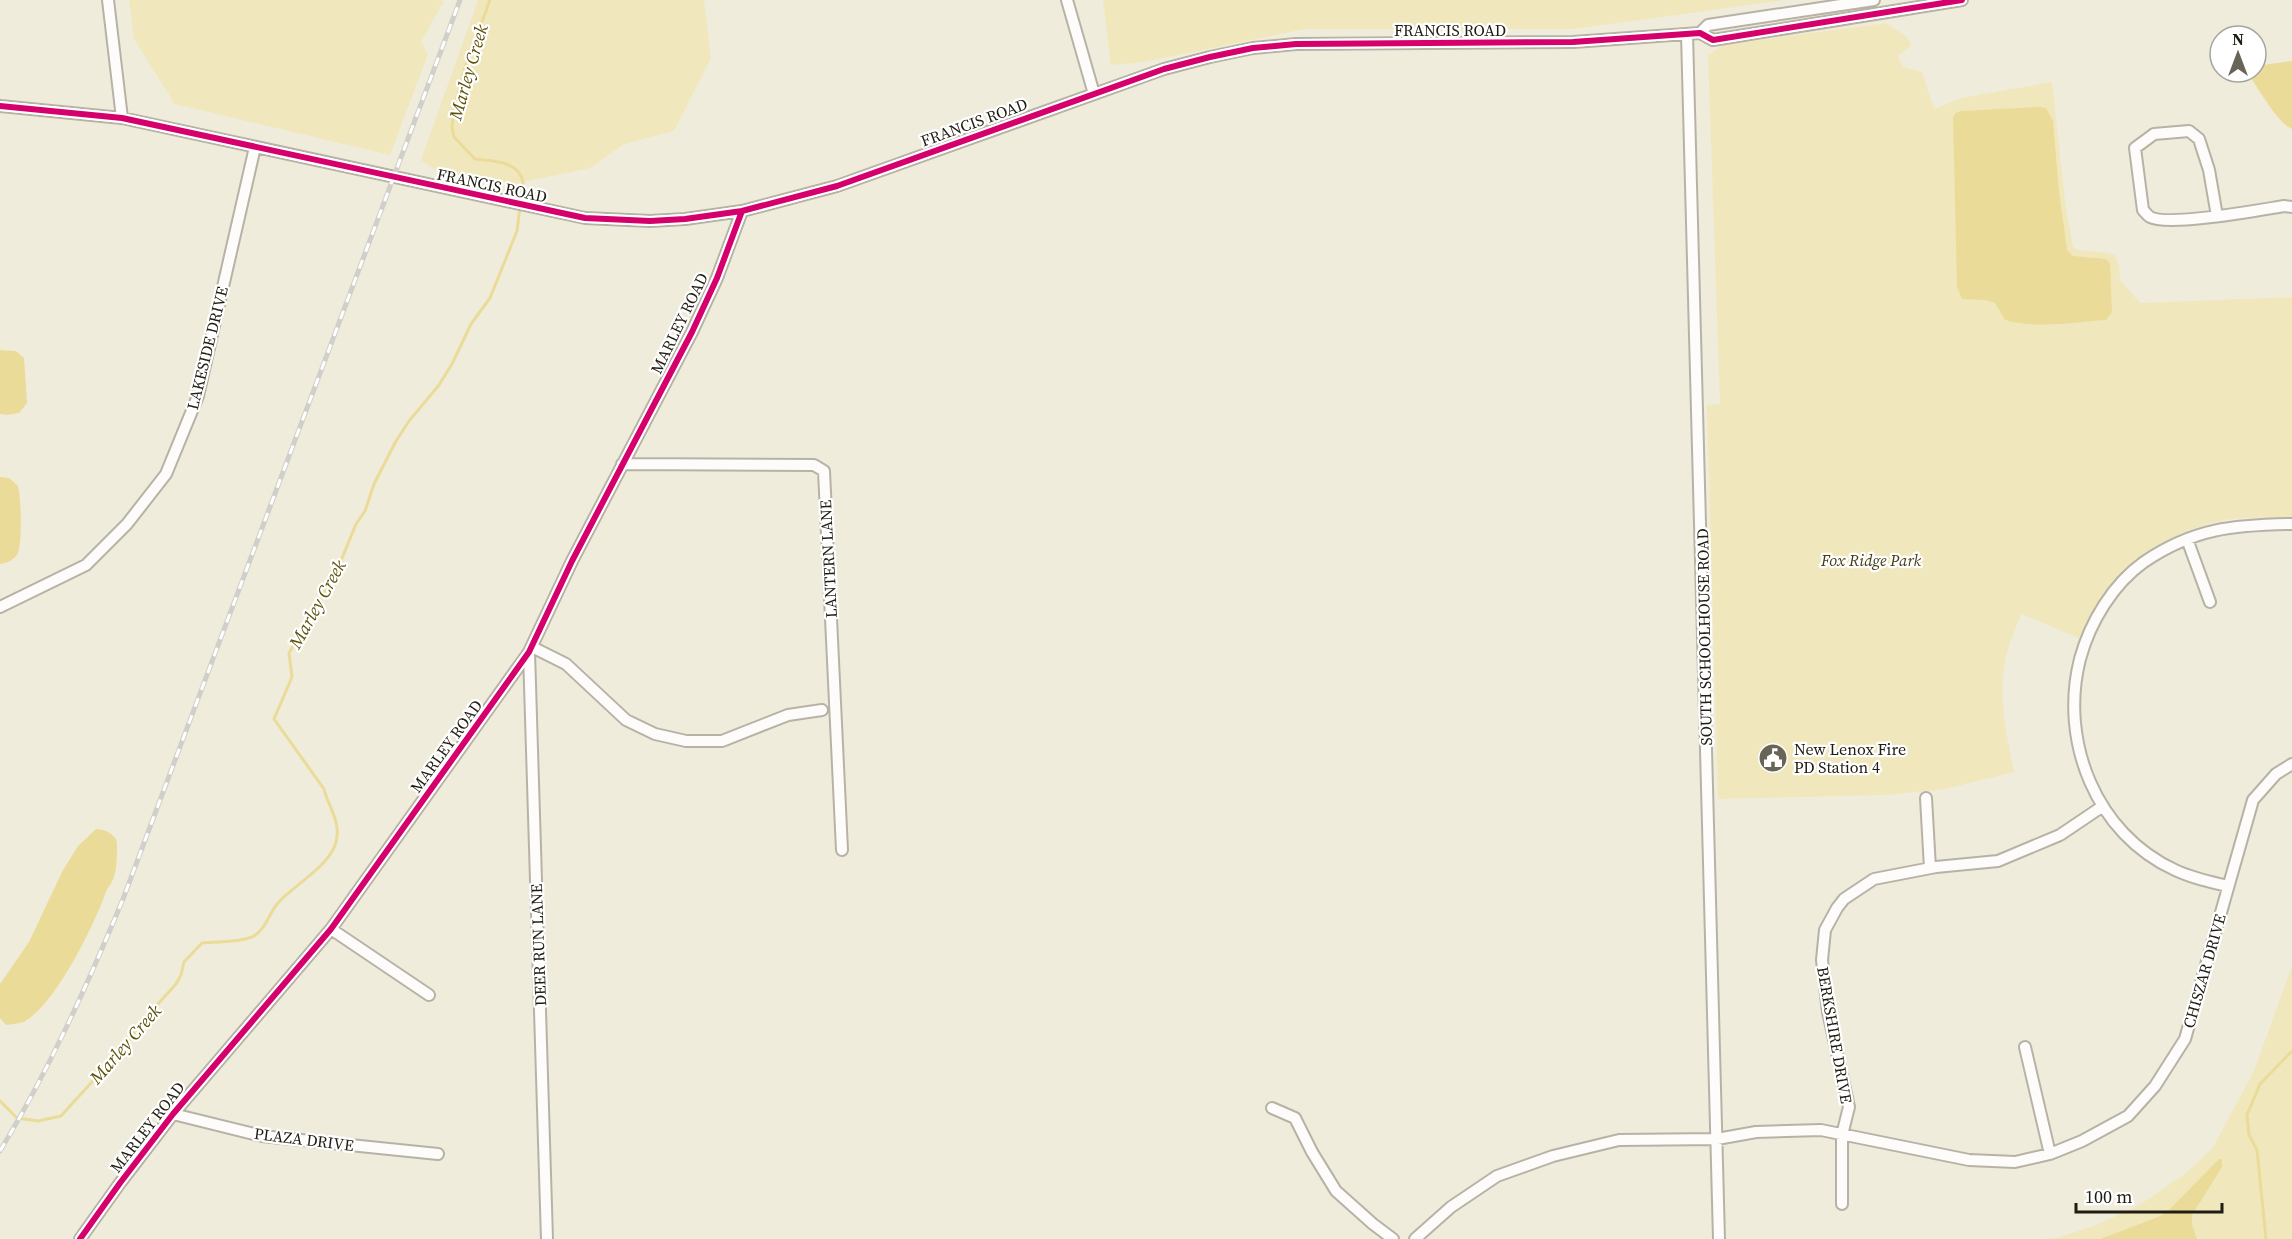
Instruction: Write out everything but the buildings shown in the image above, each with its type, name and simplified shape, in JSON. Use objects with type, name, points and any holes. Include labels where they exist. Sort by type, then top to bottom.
[{"type":"street","points":[[108,0],[122,118]]},
{"type":"street","points":[[1067,0],[1094,94]]},
{"type":"street","name":"FRANCIS ROAD","points":[[1700,33],[1708,25],[1874,0]]},
{"type":"street","name":"FRANCIS ROAD","points":[[0,106],[122,118],[547,211],[585,218],[650,221],[742,211],[837,186],[1164,69],[1253,48],[1296,44],[1553,43],[1628,40],[1700,33],[1713,40],[1962,0]]},
{"type":"street","name":"SOUTH SCHOOLHOUSE ROAD","points":[[1687,34],[1719,1239]]},
{"type":"street","points":[[2217,216],[2209,170],[2199,139],[2189,131],[2154,134],[2135,148],[2143,210],[2150,218],[2177,220],[2217,216],[2292,207]]},
{"type":"street","name":"LAKESIDE DRIVE","points":[[0,606],[86,565],[127,524],[166,474],[198,396],[255,147]]},
{"type":"street","name":"MARLEY ROAD","points":[[80,1239],[173,1114],[331,929],[530,649],[622,464],[692,332],[719,273],[742,211]]},
{"type":"street","name":"LANTERN LANE","points":[[622,464],[814,465],[824,471],[842,850]]},
{"type":"street","points":[[2228,886],[2198,880],[2153,858],[2131,839],[2103,806],[2085,772],[2075,728],[2075,684],[2082,650],[2097,616],[2125,579],[2143,562],[2187,539],[2223,528],[2292,524]]},
{"type":"street","points":[[2187,539],[2210,602]]},
{"type":"street","points":[[530,649],[567,664],[626,720],[655,734],[686,741],[722,741],[788,715],[822,710]]},
{"type":"street","name":"DEER RUN LANE","points":[[530,649],[547,1239]]},
{"type":"street","name":"CHISZAR DRIVE","points":[[1415,1239],[1450,1207],[1497,1176],[1553,1156],[1619,1140],[1717,1139],[1756,1132],[1821,1130],[1969,1160],[2015,1162],[2050,1154],[2082,1141],[2128,1116],[2155,1086],[2185,1039],[2253,800],[2276,774],[2292,764]]},
{"type":"street","points":[[1926,798],[1930,868]]},
{"type":"street","name":"BERKSHIRE DRIVE","points":[[1842,1204],[1842,1135],[1849,1107],[1828,1012],[1822,960],[1825,930],[1844,899],[1874,879],[1930,868],[1998,861],[2060,836],[2103,806]]},
{"type":"street","points":[[331,929],[429,995]]},
{"type":"street","points":[[2025,1047],[2050,1154]]},
{"type":"street","points":[[1272,1108],[1295,1118],[1312,1152],[1336,1191],[1393,1239]]},
{"type":"street","name":"PLAZA DRIVE","points":[[173,1114],[262,1136],[438,1154]]},
{"type":"green space","points":[[129,0],[444,1],[421,42],[428,54],[390,155],[175,104],[134,39]]},
{"type":"green space","points":[[478,0],[704,0],[711,58],[674,131],[624,144],[590,168],[508,185],[439,172],[421,160]]},
{"type":"green space","points":[[1103,0],[1786,0],[1574,29],[1305,29],[1144,62],[1111,65]]},
{"type":"green space","name":"Fox Ridge Park","points":[[1886,23],[1907,37],[1911,46],[1898,56],[1902,67],[1922,72],[1934,109],[1961,98],[2052,82],[2065,201],[2073,247],[2115,255],[2120,280],[2140,303],[2292,297],[2292,517],[2228,519],[2195,528],[2174,537],[2153,549],[2118,579],[2103,597],[2079,638],[2021,614],[2007,654],[2002,694],[2004,720],[2014,772],[1945,789],[1885,795],[1718,799],[1707,405],[1720,404],[1708,55],[1723,45]]},
{"type":"green space","points":[[2292,966],[2292,1239],[2044,1239],[2060,1237],[2091,1227],[2138,1206],[2186,1173],[2212,1149],[2254,1071]]},
{"type":"shaded area","points":[[2292,61],[2292,129],[2280,120],[2255,84],[2268,84],[2268,64]]},
{"type":"shaded area","points":[[2046,108],[2053,121],[2067,250],[2073,256],[2106,259],[2110,263],[2112,312],[2106,320],[2055,324],[2017,323],[2005,320],[1995,303],[1986,300],[1962,299],[1957,287],[1953,117],[1961,111]]},
{"type":"shaded area","points":[[0,350],[16,351],[24,358],[27,403],[19,413],[0,414]]},
{"type":"shaded area","points":[[0,477],[9,478],[18,486],[21,521],[17,555],[0,564]]},
{"type":"shaded area","points":[[96,829],[111,834],[117,842],[116,867],[111,884],[74,961],[49,998],[37,1012],[25,1021],[6,1025],[0,1018],[0,984],[29,942],[63,870],[78,846]]},
{"type":"shaded area","points":[[2219,1159],[2222,1159],[2222,1167],[2192,1215],[2192,1225],[2197,1239],[2100,1239],[2168,1211]]},
{"type":"waterway","name":"Marley Creek","points":[[490,0],[465,68],[454,109],[452,127],[454,137],[475,159],[496,161],[516,169],[523,182],[521,201]]},
{"type":"waterway","name":"Marley Creek","points":[[0,1101],[17,1118],[38,1121],[61,1116],[129,1041],[138,1026],[176,984],[184,962],[202,943],[252,937],[264,927],[277,904],[329,856],[334,847],[337,830],[324,789],[274,719],[292,677],[289,653],[338,568],[356,524],[365,511],[374,484],[396,441],[409,421],[439,385],[471,324],[490,298],[517,231],[520,207]]},
{"type":"waterway","points":[[2266,1239],[2257,1150],[2249,1135],[2247,1115],[2260,1084],[2292,1051]]},
{"type":"railway","points":[[0,1151],[35,1090],[66,1027],[123,899],[460,0]]},
{"type":"cycle path","points":[[0,106],[122,118],[585,218],[650,221],[742,211],[837,186],[1164,69],[1253,48],[1296,44],[1573,42],[1700,33],[1713,40],[1962,0]]},
{"type":"cycle path","points":[[80,1239],[173,1114],[331,929],[529,652],[572,561],[692,332],[717,278],[742,211]]},
{"type":"place","name":"New Lenox Fire PD Station 4","points":[[1773,758]]}]
